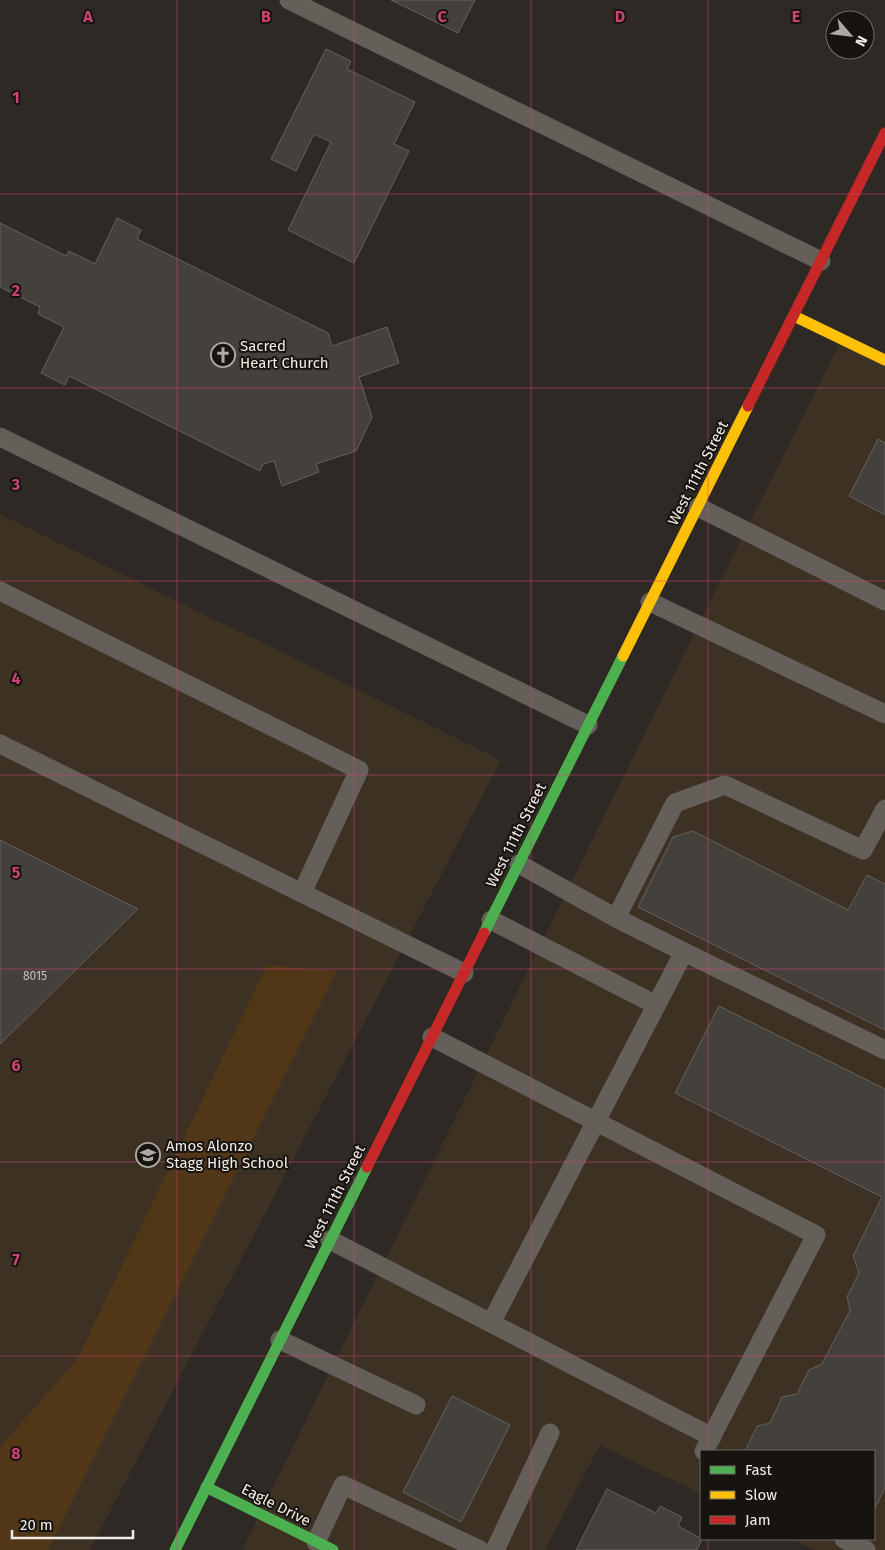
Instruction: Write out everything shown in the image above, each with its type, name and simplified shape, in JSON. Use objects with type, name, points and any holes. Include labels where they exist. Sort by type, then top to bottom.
[{"type":"main road","name":"West 111th Street","points":[[175,1550],[885,134]]},
{"type":"main road","points":[[794,316],[885,360]]},
{"type":"main road","name":"Eagle Drive","points":[[206,1487],[325,1546]]},
{"type":"lane","points":[[290,0],[821,261]]},
{"type":"lane","points":[[0,437],[588,725]]},
{"type":"lane","points":[[698,507],[885,601]]},
{"type":"lane","points":[[0,591],[360,770],[302,893]]},
{"type":"lane","points":[[650,602],[885,714]]},
{"type":"lane","points":[[0,744],[464,973]]},
{"type":"lane","points":[[616,918],[675,803],[725,785],[863,850],[885,809]]},
{"type":"lane","points":[[519,864],[616,918],[885,1050]]},
{"type":"lane","points":[[491,920],[656,1005]]},
{"type":"lane","points":[[491,1323],[684,952]]},
{"type":"lane","points":[[330,1240],[491,1323],[708,1444],[816,1235],[432,1037]]},
{"type":"lane","points":[[280,1340],[416,1405]]},
{"type":"lane","points":[[495,1550],[550,1432]]},
{"type":"lane","points":[[325,1546],[343,1485],[480,1550]]},
{"type":"lane","points":[[846,1540],[866,1550]]},
{"type":"shaded area","points":[[842,339],[885,360],[885,1550],[815,1550],[794,1540],[875,1540],[875,1450],[700,1450],[700,1494],[600,1445],[545,1550],[242,1550],[718,585]]},
{"type":"shaded area","name":"Amos Alonzo Stagg High School","points":[[0,514],[501,760],[90,1550],[0,1550]]},
{"type":"shaded area","points":[[267,965],[337,971],[48,1550],[0,1550],[0,1447],[77,1359]]},
{"type":"building","points":[[391,0],[475,0],[458,33]]},
{"type":"building","points":[[326,49],[351,61],[347,69],[415,102],[394,144],[409,151],[354,263],[288,230],[331,142],[314,134],[296,171],[271,159]]},
{"type":"building","name":"Sacred Heart Church","points":[[117,218],[141,230],[137,239],[328,333],[332,346],[387,327],[399,363],[359,377],[372,417],[356,451],[316,464],[319,472],[282,486],[274,461],[263,464],[260,471],[69,376],[65,385],[41,373],[64,327],[38,314],[40,307],[0,287],[0,223],[66,256],[69,251],[95,264]]},
{"type":"building","points":[[878,439],[885,443],[885,515],[849,496]]},
{"type":"building","points":[[693,831],[848,910],[867,875],[885,884],[885,1030],[638,907],[673,837]]},
{"type":"building","points":[[0,840],[138,909],[0,1044]]},
{"type":"building","points":[[719,1006],[885,1089],[885,1488],[875,1508],[875,1450],[745,1450],[757,1426],[770,1423],[782,1397],[797,1394],[809,1370],[822,1364],[850,1310],[847,1297],[859,1273],[853,1256],[882,1197],[675,1093]]},
{"type":"building","points":[[452,1396],[510,1425],[461,1522],[403,1492]]},
{"type":"building","points":[[607,1489],[656,1513],[660,1506],[682,1517],[678,1526],[702,1540],[697,1550],[576,1550]]},
{"type":"traffic: fast","points":[[484,933],[623,656]]},
{"type":"traffic: fast","points":[[175,1550],[367,1167]]},
{"type":"traffic: fast","points":[[206,1487],[333,1550]]},
{"type":"traffic: slow","points":[[794,316],[885,360]]},
{"type":"traffic: slow","points":[[623,656],[748,406]]},
{"type":"traffic: jam","points":[[748,406],[885,133]]},
{"type":"traffic: jam","points":[[367,1167],[484,933]]},
{"type":"place","name":"Sacred Heart Church","points":[[223,355]]},
{"type":"place","name":"Amos Alonzo Stagg High School","points":[[148,1155]]}]
